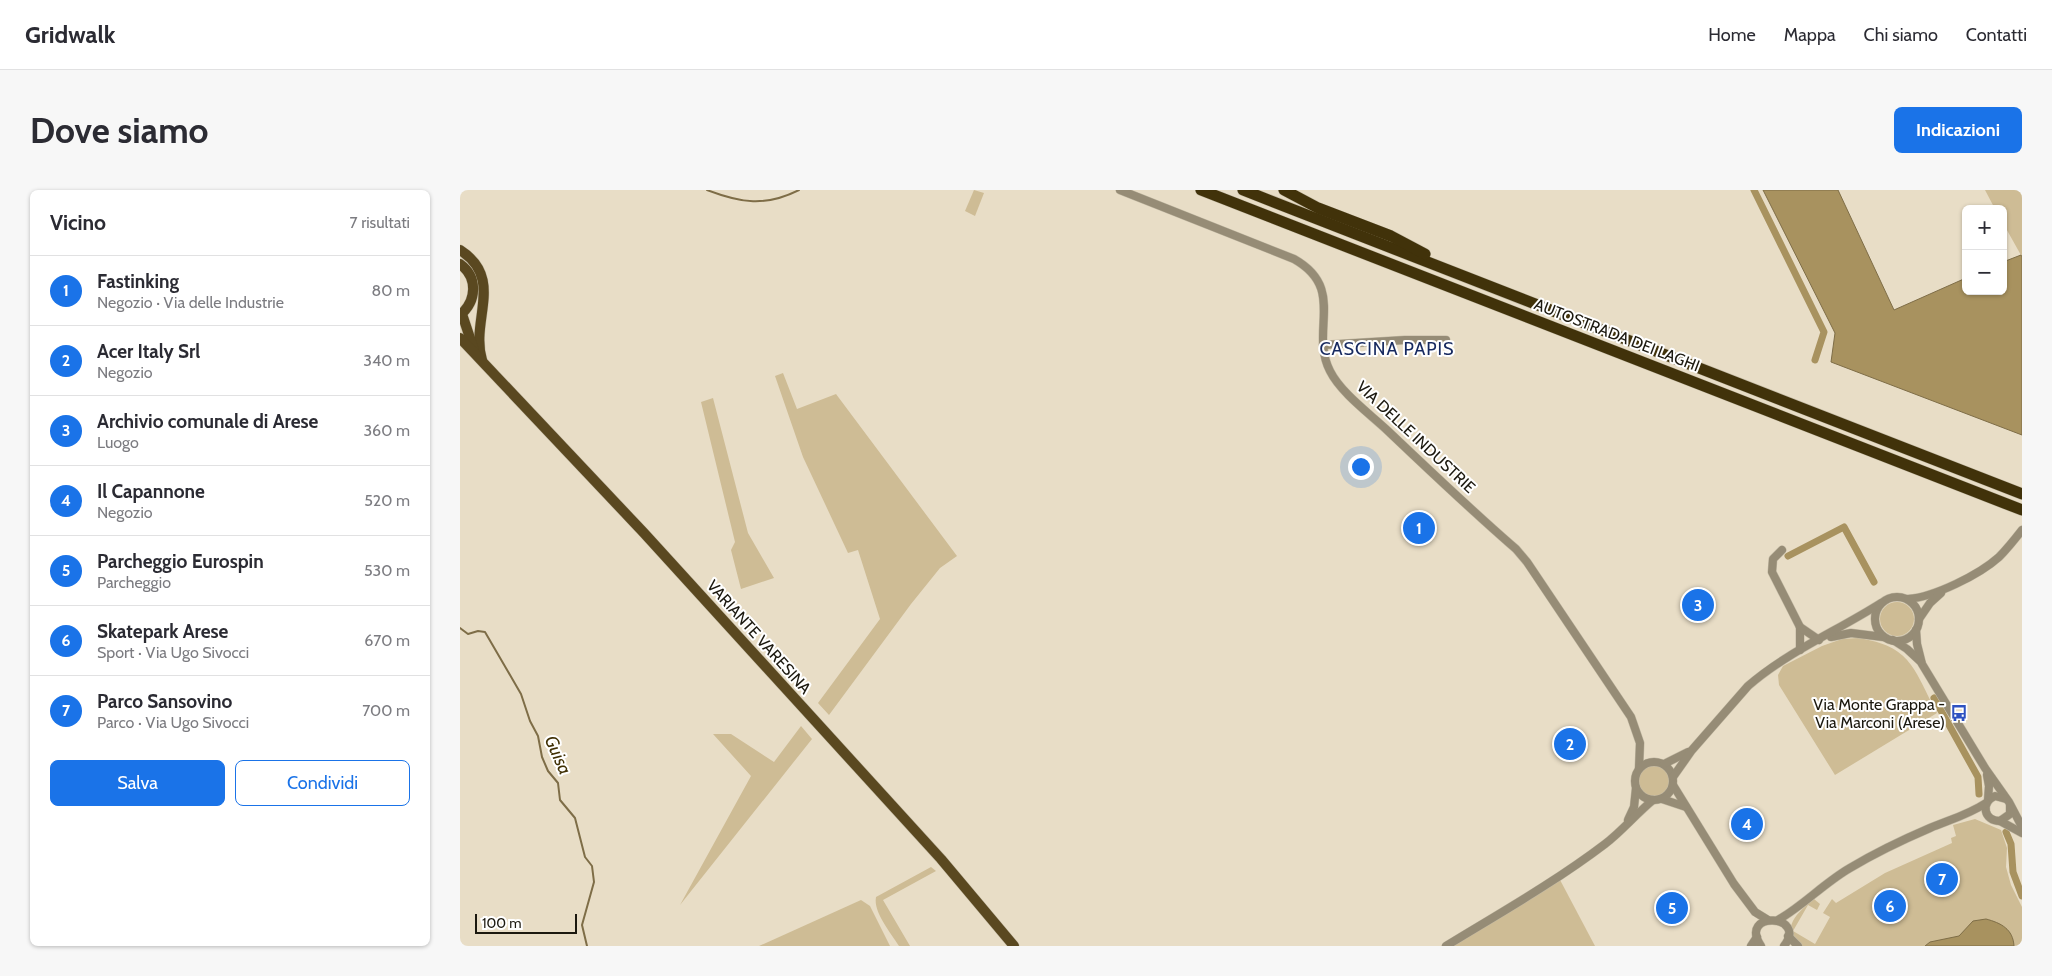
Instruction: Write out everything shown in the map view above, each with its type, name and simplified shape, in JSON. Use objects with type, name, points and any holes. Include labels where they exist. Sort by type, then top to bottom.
[{"type":"highway","name":"AUTOSTRADA DEI LAGHI","points":[[1201,190],[2022,510]]},
{"type":"highway","name":"AUTOSTRADA DEI LAGHI","points":[[1244,190],[2022,494]]},
{"type":"highway","points":[[1284,190],[1334,215],[1390,236],[1473,280]]},
{"type":"main road","points":[[460,250],[474,260],[483,279],[484,294],[479,342],[483,363]]},
{"type":"main road","points":[[460,264],[470,275],[473,285],[471,301],[461,314]]},
{"type":"main road","name":"VARIANTE VARESINA","points":[[461,314],[464,327],[475,353]]},
{"type":"main road","name":"VARIANTE VARESINA","points":[[460,338],[658,547],[941,859],[1014,946]]},
{"type":"street","name":"VIA DELLE INDUSTRIE","points":[[1120,190],[1294,260],[1304,265],[1317,278],[1322,291],[1324,345],[1328,368],[1341,387],[1522,556],[1620,698],[1631,717],[1640,743],[1653,761]]},
{"type":"street","points":[[1324,345],[1405,340],[1446,340]]},
{"type":"street","points":[[1636,788],[1643,797],[1653,800],[1662,798],[1671,791],[1673,781],[1692,750],[1748,686],[1773,667],[1881,603],[1894,597],[1908,599],[1926,596],[1948,587],[1990,564],[2022,530]]},
{"type":"street","points":[[1782,550],[1774,559],[1772,572],[1800,627],[1800,650]]},
{"type":"street","points":[[1922,664],[1916,644],[1916,630],[1919,619],[1930,603],[1948,587]]},
{"type":"street","points":[[1908,599],[1916,608],[1919,619]]},
{"type":"street","points":[[1881,603],[1876,613],[1876,624],[1881,634],[1907,649],[1922,664],[2022,827]]},
{"type":"street","points":[[1800,627],[1819,640],[1851,632],[1889,639],[1906,639],[1916,630]]},
{"type":"street","name":"VIA DELLE INDUSTRIE","points":[[1639,768],[1640,743]]},
{"type":"street","points":[[1664,764],[1692,750]]},
{"type":"street","points":[[1626,825],[1634,807],[1635,778],[1639,768],[1643,764],[1653,761],[1664,764],[1668,767],[1687,808],[1726,872],[1756,912],[1768,920],[1778,920],[1850,868],[1904,839],[1966,815],[1999,796],[2008,802],[2010,814],[2000,821]]},
{"type":"street","points":[[1985,768],[1989,786],[1985,811],[1989,818]]},
{"type":"street","points":[[1662,798],[1687,808]]},
{"type":"street","points":[[1446,946],[1541,889],[1604,845],[1653,800]]},
{"type":"street","points":[[1966,815],[2000,821],[2022,833]]},
{"type":"street","points":[[1784,946],[1788,936],[1786,926],[1794,910]]},
{"type":"street","points":[[1751,946],[1757,937],[1759,927],[1756,912]]},
{"type":"street","points":[[1759,927],[1768,920]]},
{"type":"street","points":[[1778,920],[1786,926]]},
{"type":"street","points":[[1788,936],[1798,946]]},
{"type":"street","points":[[1757,937],[1761,946]]},
{"type":"shaded area","points":[[974,190],[984,193],[975,216],[965,211]]},
{"type":"shaded area","points":[[1763,190],[1838,190],[1894,310],[1962,280],[1962,295],[2007,295],[2007,260],[2021,255],[2022,435],[1831,362],[1835,333]]},
{"type":"shaded area","points":[[1985,190],[2022,190],[2022,257],[2007,230],[2007,205],[1993,205]]},
{"type":"shaded area","points":[[783,373],[797,409],[836,394],[957,556],[940,568],[911,604],[829,715],[818,703],[880,619],[858,550],[848,553],[803,457],[775,376]]},
{"type":"shaded area","points":[[713,398],[748,533],[774,578],[741,589],[731,550],[735,542],[701,402]]},
{"type":"shaded area","points":[[1897,602],[1904,603],[1909,607],[1913,612],[1913,626],[1909,631],[1904,635],[1897,636],[1890,635],[1885,631],[1881,626],[1880,619],[1881,612],[1885,607],[1890,603]]},
{"type":"shaded area","points":[[1858,638],[1890,647],[1901,654],[1916,672],[1937,713],[1835,775],[1779,685],[1778,675],[1783,666],[1822,646],[1842,639]]},
{"type":"shaded area","points":[[801,726],[812,739],[680,905],[751,776],[713,734],[731,734],[774,762]]},
{"type":"shaded area","points":[[1654,765],[1660,766],[1665,770],[1669,775],[1669,787],[1665,792],[1660,796],[1654,797],[1648,796],[1643,792],[1639,787],[1638,781],[1639,775],[1643,770],[1648,766]]},
{"type":"shaded area","points":[[1975,819],[2001,830],[2007,848],[2006,867],[2011,885],[2022,907],[2022,946],[1802,946],[1795,940],[1791,927],[1793,921],[1802,909],[1814,899],[1820,904],[1817,910],[1808,905],[1793,931],[1815,944],[1830,917],[1823,913],[1832,899],[1836,903],[1885,873],[1952,843],[1951,838],[1956,836],[1953,825]]},
{"type":"shaded area","points":[[931,867],[936,871],[883,900],[910,946],[899,946],[880,916],[876,897]]},
{"type":"shaded area","points":[[1559,878],[1595,946],[1450,946]]},
{"type":"shaded area","points":[[861,900],[870,906],[890,946],[759,946]]},
{"type":"shaded area","points":[[1986,919],[1997,923],[2009,931],[2014,946],[1925,946],[1930,942],[1959,936],[1973,921]]},
{"type":"waterway","points":[[707,190],[731,198],[753,201],[775,199],[799,190]]},
{"type":"waterway","points":[[1754,190],[1824,332],[1815,360]]},
{"type":"waterway","points":[[1788,556],[1844,527],[1874,582]]},
{"type":"waterway","name":"Guisa","points":[[460,628],[468,634],[478,631],[485,632],[521,694],[530,721],[538,736],[542,757],[548,771],[558,783],[560,800],[575,818],[585,857],[592,866],[594,882],[582,925],[587,946]]},
{"type":"waterway","points":[[1934,698],[1978,777],[1979,794]]},
{"type":"waterway","points":[[2006,832],[2011,844],[2013,872],[2022,896]]},
{"type":"place","name":"Fastinking","points":[[1419,528]]},
{"type":"place","name":"Archivio comunale di Arese","points":[[1698,605]]},
{"type":"place","name":"Via Monte Grappa - Via Marconi (Arese)","points":[[1959,713]]},
{"type":"place","name":"Acer Italy Srl","points":[[1570,744]]},
{"type":"place","name":"Il Capannone","points":[[1747,824]]},
{"type":"place","name":"Parco Sansovino","points":[[1942,879]]},
{"type":"place","name":"Skatepark Arese","points":[[1890,906]]},
{"type":"place","name":"Parcheggio Eurospin","points":[[1672,908]]},
{"type":"district","name":"CASCINA PAPIS","points":[[1387,349]]}]
